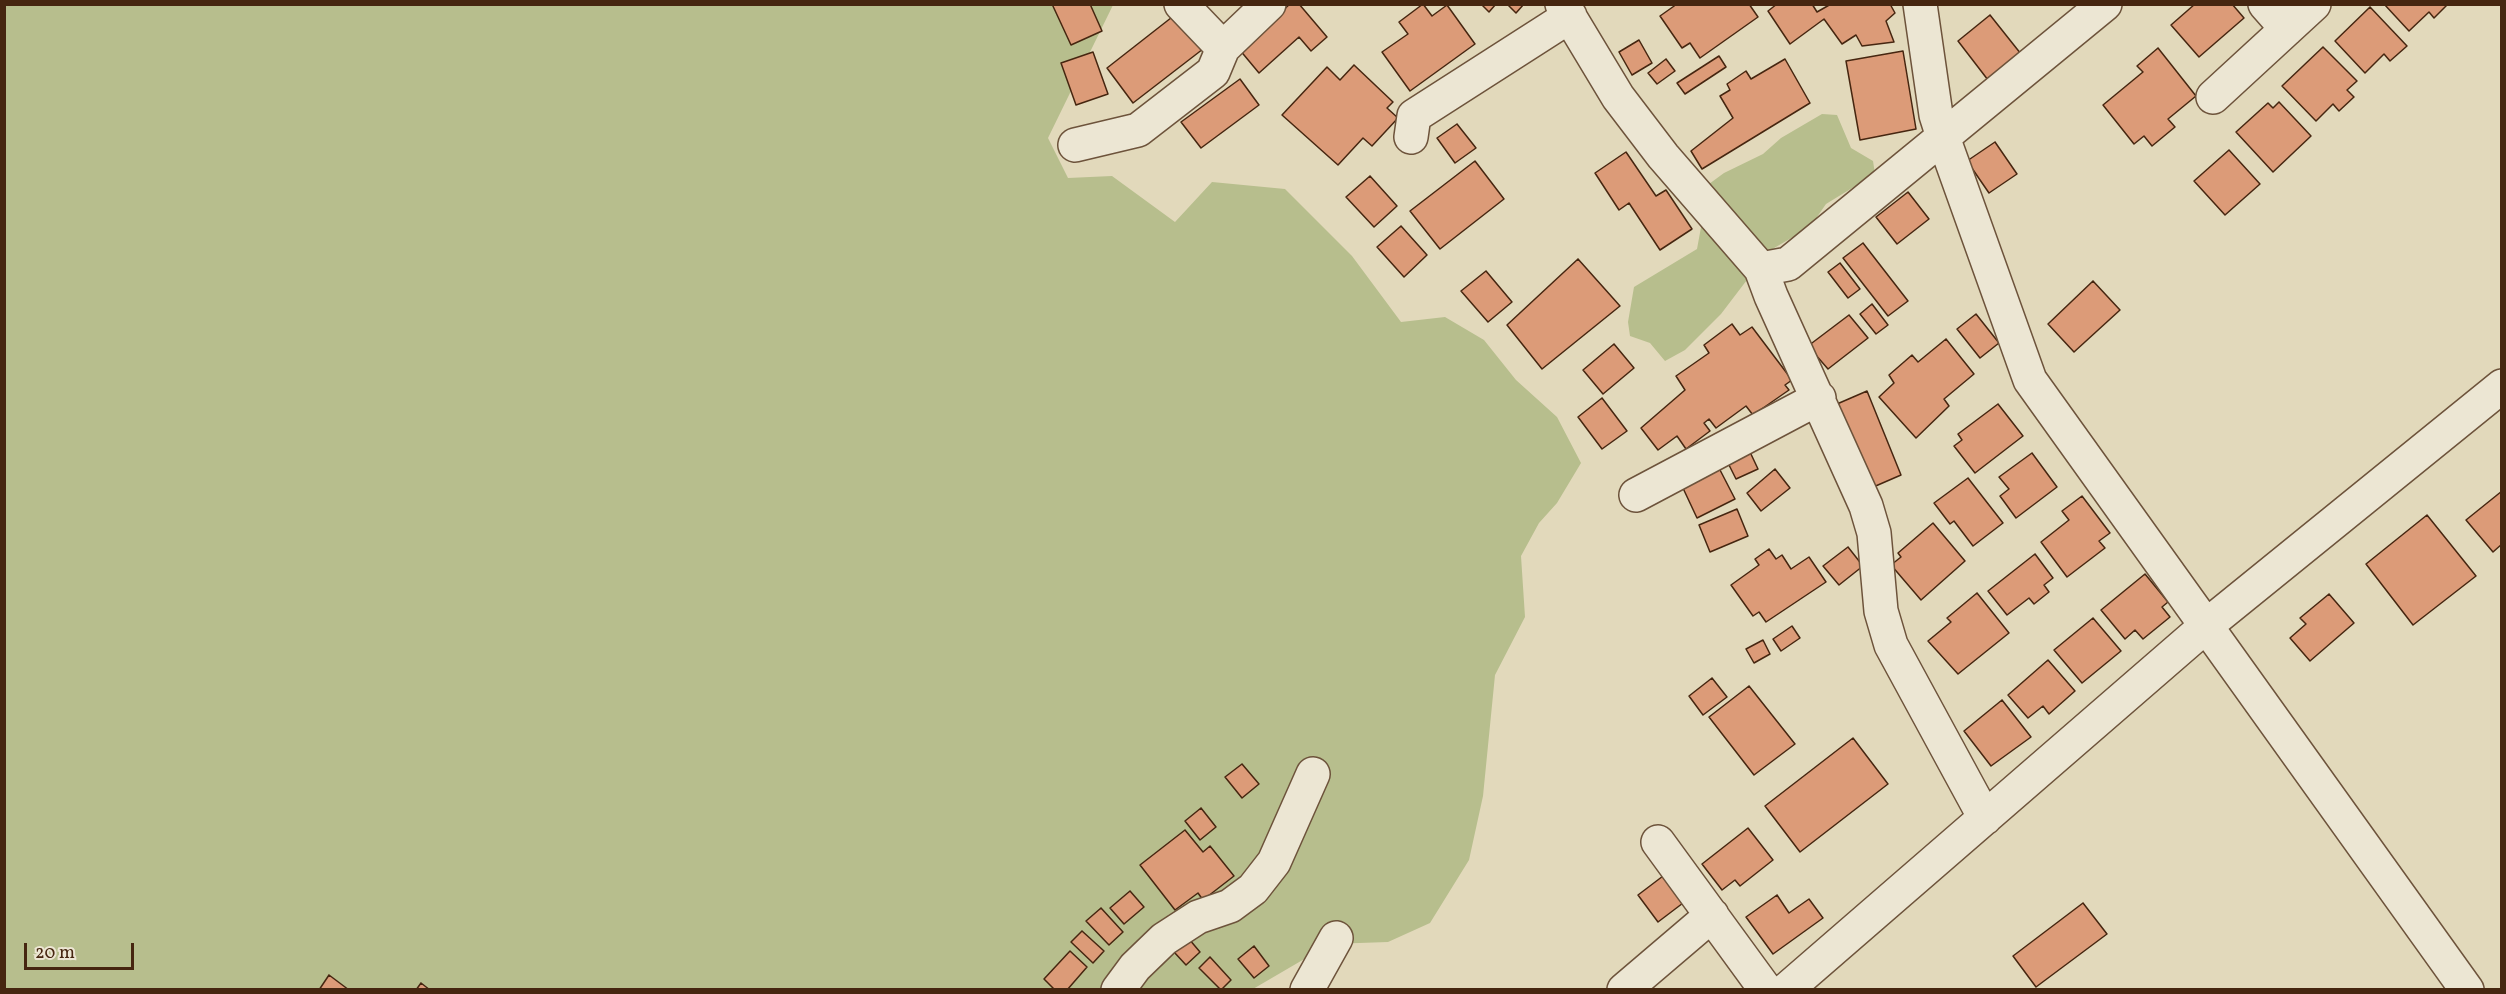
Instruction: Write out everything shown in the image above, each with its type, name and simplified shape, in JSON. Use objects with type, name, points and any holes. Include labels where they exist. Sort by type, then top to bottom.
[{"type":"street","points":[[1181,4],[1223,48]]},
{"type":"street","points":[[1075,145],[1138,130],[1213,72],[1223,48],[1269,4]]},
{"type":"street","points":[[1920,4],[1936,115],[2030,380],[2467,990]]},
{"type":"street","points":[[1761,269],[1788,264],[2105,4]]},
{"type":"street","points":[[2265,4],[2287,29]]},
{"type":"street","points":[[2213,97],[2314,4]]},
{"type":"street","points":[[1411,136],[1414,116],[1566,10],[1625,105],[1664,156],[1761,269],[1866,506],[1874,532],[1881,611],[1891,645],[1985,818]]},
{"type":"street","points":[[1786,990],[2206,626],[2502,386]]},
{"type":"street","points":[[1636,495],[1819,398]]},
{"type":"street","points":[[1118,990],[1135,967],[1164,939],[1198,917],[1230,906],[1253,889],[1274,862],[1312,774]]},
{"type":"street","points":[[1658,842],[1766,990]]},
{"type":"street","points":[[1624,990],[1712,915]]},
{"type":"street","points":[[1307,990],[1336,938]]},
{"type":"green space","points":[[5,5],[1113,5],[1048,138],[1068,178],[1112,176],[1175,222],[1212,182],[1285,189],[1352,256],[1401,322],[1445,317],[1484,340],[1516,380],[1557,417],[1581,463],[1557,503],[1539,523],[1521,556],[1525,617],[1495,675],[1483,796],[1469,860],[1430,923],[1388,942],[1330,944],[1253,989],[5,990]]},
{"type":"green space","points":[[1822,114],[1837,115],[1851,148],[1873,161],[1875,174],[1826,204],[1810,227],[1769,251],[1721,314],[1685,350],[1665,361],[1650,343],[1630,336],[1628,322],[1634,287],[1697,249],[1709,184],[1724,173],[1763,154],[1781,138]]},
{"type":"building","points":[[1052,4],[1090,4],[1102,31],[1071,45]]},
{"type":"building","points":[[1290,4],[1299,4],[1327,37],[1311,51],[1299,37],[1259,73],[1239,49]]},
{"type":"building","points":[[1423,4],[1432,16],[1447,5],[1475,44],[1410,91],[1382,52],[1408,34],[1399,22]]},
{"type":"building","points":[[1481,4],[1496,4],[1489,12]]},
{"type":"building","points":[[1507,4],[1524,4],[1516,13]]},
{"type":"building","points":[[1677,4],[1749,4],[1758,17],[1700,58],[1690,43],[1682,48],[1660,16]]},
{"type":"building","points":[[1777,4],[1812,4],[1817,12],[1831,4],[1890,4],[1895,13],[1886,21],[1894,42],[1862,46],[1856,35],[1842,44],[1824,19],[1790,44],[1768,11]]},
{"type":"building","points":[[2195,4],[2232,4],[2244,18],[2199,57],[2171,25]]},
{"type":"building","points":[[2384,4],[2448,4],[2434,18],[2429,12],[2409,31]]},
{"type":"building","points":[[2370,7],[2407,46],[2390,61],[2384,54],[2365,73],[2335,41]]},
{"type":"building","points":[[1176,14],[1203,49],[1133,103],[1107,68]]},
{"type":"building","points":[[1990,15],[2021,54],[1988,80],[1958,41]]},
{"type":"building","points":[[1639,40],[1652,63],[1632,75],[1619,52]]},
{"type":"building","points":[[2323,47],[2357,81],[2347,90],[2354,97],[2339,111],[2333,104],[2316,121],[2282,86]]},
{"type":"building","points":[[2158,48],[2196,96],[2168,119],[2175,127],[2152,146],[2144,136],[2134,144],[2103,105],[2143,72],[2137,66]]},
{"type":"building","points":[[1903,51],[1916,129],[1860,140],[1846,61]]},
{"type":"building","points":[[1093,52],[1108,94],[1076,105],[1061,63]]},
{"type":"building","points":[[1719,56],[1726,67],[1685,94],[1677,83]]},
{"type":"building","points":[[1666,59],[1675,71],[1657,84],[1648,73]]},
{"type":"building","points":[[1785,59],[1810,103],[1702,169],[1691,151],[1733,118],[1720,96],[1730,90],[1727,84],[1746,71],[1751,79]]},
{"type":"building","points":[[1354,65],[1393,102],[1387,108],[1398,118],[1372,146],[1363,138],[1338,165],[1282,115],[1327,67],[1340,80]]},
{"type":"building","points":[[1240,79],[1259,105],[1201,148],[1181,122]]},
{"type":"building","points":[[2279,102],[2311,136],[2273,172],[2236,132],[2268,103],[2273,108]]},
{"type":"building","points":[[1457,124],[1476,148],[1455,163],[1437,138]]},
{"type":"building","points":[[1995,142],[2017,174],[1989,193],[1967,161]]},
{"type":"building","points":[[2229,150],[2260,184],[2225,215],[2194,181]]},
{"type":"building","points":[[1626,152],[1656,196],[1666,190],[1692,229],[1660,250],[1629,203],[1619,210],[1595,173]]},
{"type":"building","points":[[1475,161],[1504,199],[1440,249],[1410,211]]},
{"type":"building","points":[[1370,176],[1397,206],[1374,227],[1346,197]]},
{"type":"building","points":[[1908,192],[1929,219],[1897,244],[1876,217]]},
{"type":"building","points":[[1401,226],[1427,255],[1404,277],[1377,247]]},
{"type":"building","points":[[1863,243],[1908,301],[1888,316],[1843,258]]},
{"type":"building","points":[[1578,259],[1620,306],[1542,369],[1507,325]]},
{"type":"building","points":[[1840,263],[1860,289],[1848,298],[1828,272]]},
{"type":"building","points":[[1486,271],[1512,302],[1488,322],[1461,291]]},
{"type":"building","points":[[2093,281],[2120,310],[2074,352],[2048,324]]},
{"type":"building","points":[[1872,304],[1888,325],[1876,334],[1860,314]]},
{"type":"building","points":[[1976,314],[1999,343],[1980,358],[1957,329]]},
{"type":"building","points":[[1849,315],[1868,338],[1828,369],[1808,346]]},
{"type":"building","points":[[1732,324],[1740,335],[1752,327],[1792,380],[1785,385],[1789,390],[1753,415],[1746,406],[1716,428],[1709,419],[1704,423],[1710,431],[1686,449],[1677,436],[1658,450],[1641,428],[1685,390],[1676,376],[1709,353],[1704,345]]},
{"type":"building","points":[[1946,339],[1974,374],[1944,399],[1949,406],[1916,438],[1879,397],[1894,383],[1889,375],[1912,355],[1918,362]]},
{"type":"building","points":[[1614,344],[1634,368],[1603,394],[1583,370]]},
{"type":"building","points":[[1867,391],[1901,475],[1871,488],[1837,404]]},
{"type":"building","points":[[1602,398],[1627,431],[1602,449],[1578,417]]},
{"type":"building","points":[[1998,404],[2023,436],[1975,473],[1954,446],[1962,440],[1958,434]]},
{"type":"building","points":[[1750,452],[1758,469],[1736,479],[1728,463]]},
{"type":"building","points":[[2032,453],[2057,487],[2016,518],[2000,496],[2009,489],[1999,477]]},
{"type":"building","points":[[1719,468],[1735,499],[1697,518],[1682,486]]},
{"type":"building","points":[[1775,469],[1790,488],[1761,511],[1747,493]]},
{"type":"building","points":[[1968,478],[2003,523],[1973,546],[1954,521],[1950,524],[1934,503]]},
{"type":"building","points":[[2502,491],[2502,544],[2493,552],[2466,520]]},
{"type":"building","points":[[2082,496],[2110,533],[2099,541],[2105,548],[2067,577],[2041,542],[2069,520],[2062,511]]},
{"type":"building","points":[[1737,509],[1748,536],[1710,552],[1699,525]]},
{"type":"building","points":[[2427,515],[2476,576],[2413,625],[2366,564]]},
{"type":"building","points":[[1933,523],[1965,561],[1921,600],[1891,565],[1901,557],[1898,553]]},
{"type":"building","points":[[1848,547],[1863,566],[1839,585],[1823,566]]},
{"type":"building","points":[[1769,549],[1776,559],[1782,555],[1791,569],[1809,557],[1826,582],[1766,622],[1759,612],[1753,616],[1731,585],[1759,565],[1755,559]]},
{"type":"building","points":[[2035,554],[2053,578],[2044,585],[2049,592],[2034,604],[2029,598],[2007,615],[1988,591]]},
{"type":"building","points":[[2145,574],[2168,602],[2162,607],[2170,617],[2143,639],[2135,630],[2125,639],[2101,610]]},
{"type":"building","points":[[1977,593],[2009,633],[1958,674],[1928,641],[1951,622],[1947,618]]},
{"type":"building","points":[[2329,594],[2354,623],[2310,661],[2290,638],[2306,624],[2300,618]]},
{"type":"building","points":[[2093,618],[2121,651],[2082,683],[2054,650]]},
{"type":"building","points":[[1792,626],[1800,638],[1781,651],[1773,639]]},
{"type":"building","points":[[1763,640],[1770,654],[1754,663],[1746,649]]},
{"type":"building","points":[[2048,660],[2075,691],[2049,714],[2043,706],[2028,718],[2008,695]]},
{"type":"building","points":[[1712,678],[1727,697],[1703,715],[1689,696]]},
{"type":"building","points":[[1749,686],[1795,744],[1754,775],[1709,717]]},
{"type":"building","points":[[2002,700],[2031,737],[1991,766],[1964,731]]},
{"type":"building","points":[[1853,738],[1888,784],[1800,852],[1765,806]]},
{"type":"building","points":[[1242,764],[1259,784],[1242,798],[1225,777]]},
{"type":"building","points":[[1201,808],[1216,827],[1200,840],[1185,821]]},
{"type":"building","points":[[1748,828],[1773,860],[1740,886],[1735,880],[1722,890],[1702,864]]},
{"type":"building","points":[[1185,830],[1203,852],[1210,846],[1234,876],[1203,900],[1198,893],[1175,910],[1140,865]]},
{"type":"building","points":[[1667,873],[1687,900],[1658,922],[1638,895]]},
{"type":"building","points":[[1130,891],[1144,907],[1124,924],[1110,908]]},
{"type":"building","points":[[1777,895],[1789,913],[1809,899],[1823,918],[1773,954],[1746,917]]},
{"type":"building","points":[[2083,903],[2107,934],[2036,987],[2013,956]]},
{"type":"building","points":[[1101,908],[1123,932],[1109,945],[1086,921]]},
{"type":"building","points":[[1082,931],[1104,951],[1093,963],[1071,942]]},
{"type":"building","points":[[1189,939],[1200,952],[1186,965],[1174,952]]},
{"type":"building","points":[[1254,946],[1269,966],[1254,978],[1238,959]]},
{"type":"building","points":[[1070,951],[1087,967],[1067,990],[1055,990],[1044,979]]},
{"type":"building","points":[[1210,957],[1231,980],[1221,990],[1199,968]]},
{"type":"building","points":[[329,975],[349,990],[319,990]]},
{"type":"building","points":[[421,983],[430,990],[416,990]]}]
